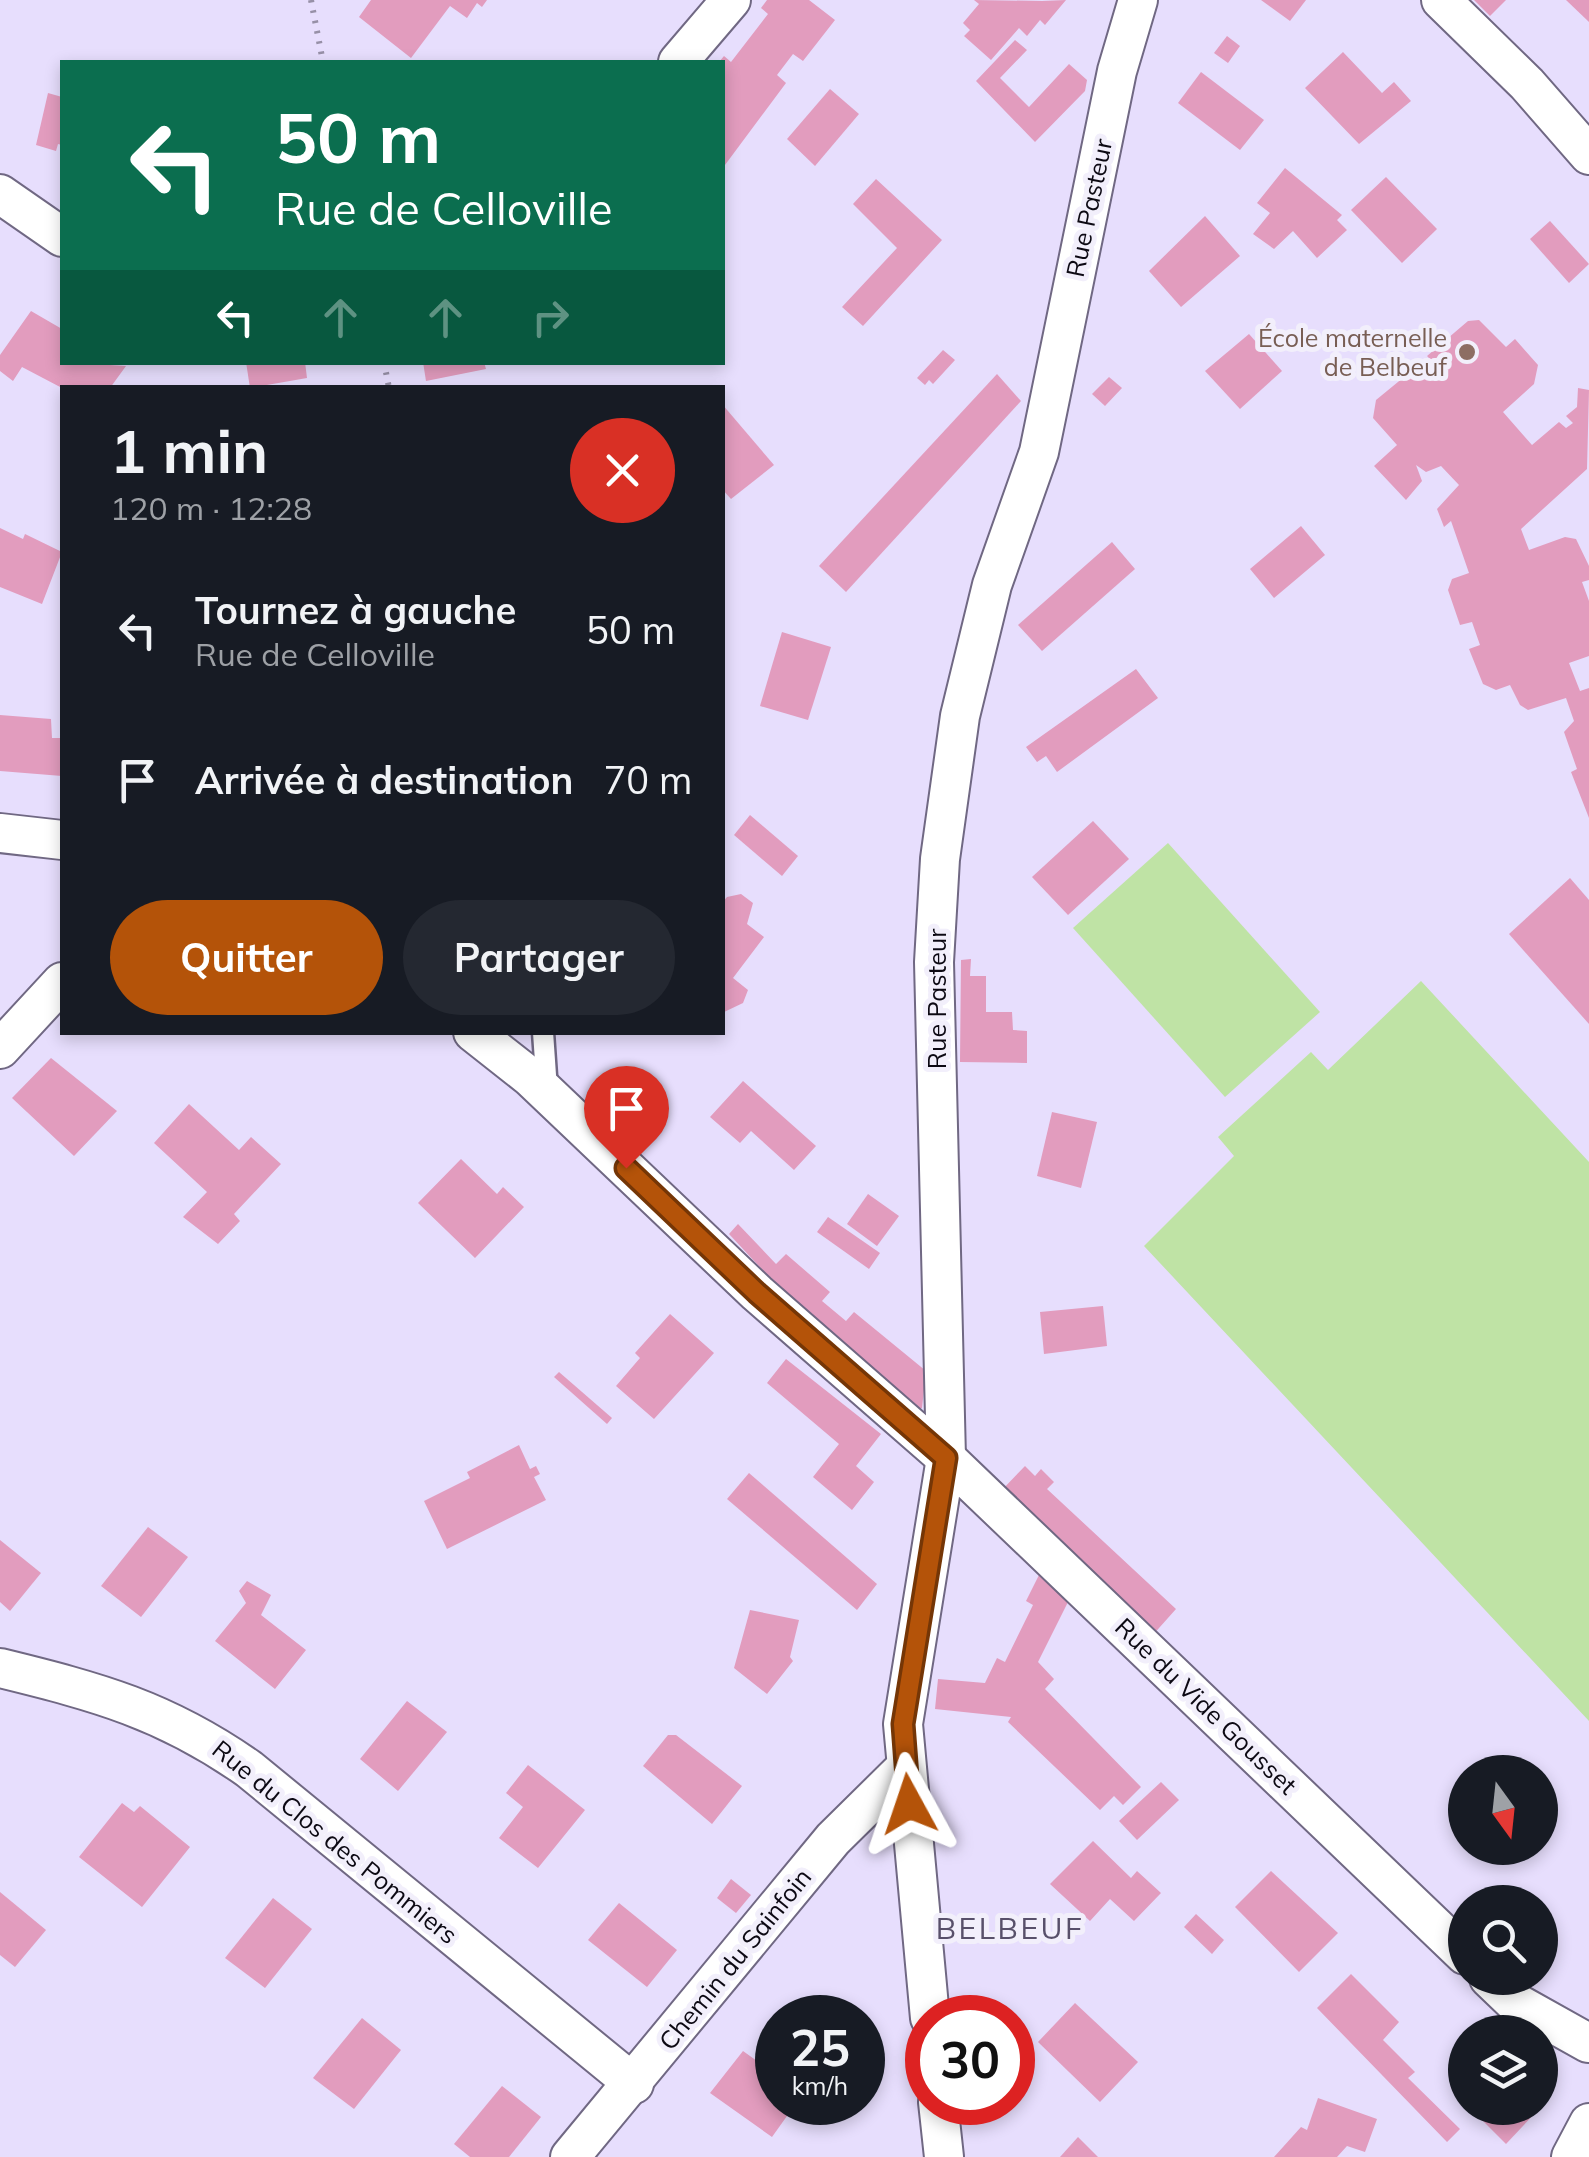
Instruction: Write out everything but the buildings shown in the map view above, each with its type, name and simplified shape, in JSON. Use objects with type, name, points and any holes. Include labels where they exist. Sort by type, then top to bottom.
[{"type":"street","points":[[680,60],[730,0]]},
{"type":"street","name":"Rue Pasteur","points":[[928,1995],[903,1724],[946,1458],[934,962],[940,859],[960,716],[992,585],[1039,452],[1117,72],[1138,0]]},
{"type":"street","points":[[1441,0],[1527,84],[1589,155]]},
{"type":"street","points":[[0,194],[60,236]]},
{"type":"street","points":[[0,833],[60,840]]},
{"type":"street","points":[[0,1049],[60,984]]},
{"type":"street","name":"Rue du Vide Gousset","points":[[477,1035],[548,1094],[757,1293],[946,1458],[1448,1939]]},
{"type":"street","name":"Rue du Clos des Pommiers","points":[[0,1668],[140,1706],[196,1732],[249,1769],[634,2084]]},
{"type":"street","name":"Chemin du Sainfoin","points":[[570,2157],[833,1839],[906,1767]]},
{"type":"street","points":[[1507,1995],[1588,2042]]},
{"type":"street","points":[[1589,2030],[1589,2074]]},
{"type":"street","points":[[1571,2157],[1589,2123]]},
{"type":"street","points":[[941,2125],[944,2157]]},
{"type":"lane","points":[[542,1035],[548,1094]]},
{"type":"path","points":[[311,0],[323,60]]},
{"type":"green space","points":[[1168,843],[1320,1012],[1225,1097],[1073,928]]},
{"type":"green space","points":[[1421,981],[1589,1162],[1589,1721],[1144,1246],[1234,1156],[1218,1137],[1311,1052],[1328,1070]]},
{"type":"place","name":"École maternelle de Belbeuf","points":[[1467,352]]},
{"type":"district","name":"BELBEUF","points":[[1010,1929]]},
{"type":"route","points":[[626,1168],[757,1293],[946,1458],[903,1724],[909,1804]]}]
